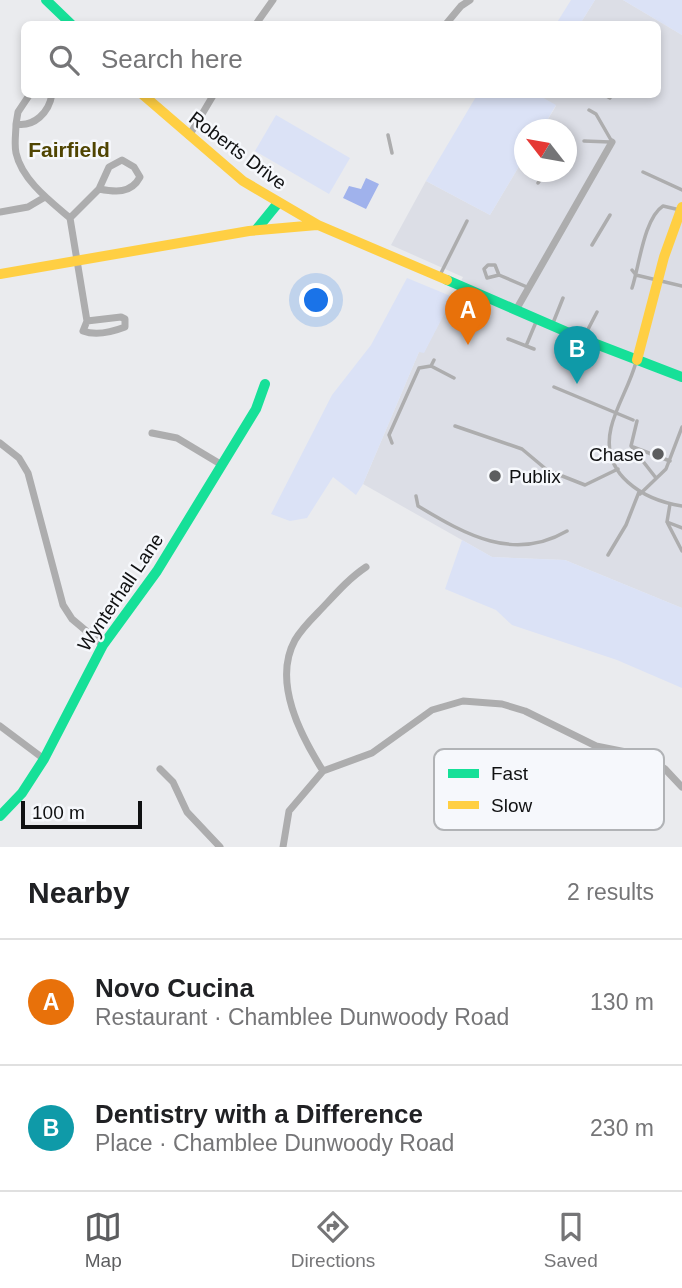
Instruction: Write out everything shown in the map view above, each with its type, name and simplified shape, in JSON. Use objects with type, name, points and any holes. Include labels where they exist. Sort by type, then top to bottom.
[{"type":"street","points":[[46,0],[68,21]]},
{"type":"street","points":[[258,21],[273,0]]},
{"type":"street","points":[[448,21],[470,0]]},
{"type":"street","points":[[27,98],[18,112],[16,153],[24,171],[45,197],[70,218],[87,321],[83,331],[91,334],[125,327],[125,318],[121,317],[87,321]]},
{"type":"street","points":[[16,124],[26,126],[37,121],[50,98]]},
{"type":"street","name":"Roberts Drive","points":[[146,98],[243,181],[318,225],[583,339],[682,377]]},
{"type":"street","points":[[189,136],[212,98]]},
{"type":"street","points":[[516,310],[560,225],[612,142]]},
{"type":"street","points":[[70,218],[99,189],[109,167],[122,160],[134,167],[140,177],[135,186],[124,191],[99,189]]},
{"type":"street","points":[[0,212],[28,207],[45,197]]},
{"type":"street","points":[[256,230],[278,203]]},
{"type":"street","points":[[637,360],[658,281],[682,209]]},
{"type":"street","points":[[0,274],[256,230],[318,225]]},
{"type":"street","name":"Wynterhall Lane","points":[[0,816],[22,793],[44,759],[103,645],[157,571],[256,409],[265,384]]},
{"type":"street","points":[[152,433],[177,438],[222,465]]},
{"type":"street","points":[[0,443],[19,458],[28,473],[64,605],[72,619],[103,645]]},
{"type":"street","points":[[323,771],[299,726],[291,701],[288,662],[295,641],[307,624],[366,566]]},
{"type":"street","points":[[283,847],[289,811],[323,771],[372,753],[432,710],[463,701],[502,704],[525,711],[596,746],[611,749]]},
{"type":"street","points":[[0,726],[44,759]]},
{"type":"street","points":[[664,768],[682,787]]},
{"type":"street","points":[[160,769],[173,782],[187,812],[220,847]]},
{"type":"lane","points":[[596,104],[590,111],[612,142]]},
{"type":"lane","points":[[388,135],[392,153]]},
{"type":"lane","points":[[584,141],[612,142]]},
{"type":"lane","points":[[643,172],[682,190]]},
{"type":"lane","points":[[632,288],[646,233],[658,209],[663,206],[682,209]]},
{"type":"lane","points":[[592,245],[610,215]]},
{"type":"lane","points":[[439,277],[467,221]]},
{"type":"lane","points":[[499,275],[495,265],[488,265],[484,269],[487,278],[499,275],[529,288]]},
{"type":"lane","points":[[632,270],[636,275],[682,286]]},
{"type":"lane","points":[[552,325],[563,298]]},
{"type":"lane","points":[[583,339],[597,312]]},
{"type":"lane","points":[[526,346],[537,318]]},
{"type":"lane","points":[[508,339],[534,349]]},
{"type":"lane","points":[[432,366],[434,360]]},
{"type":"lane","points":[[637,360],[617,413],[610,444],[618,468],[639,493],[682,506]]},
{"type":"lane","points":[[392,443],[389,435],[419,368],[432,366],[454,378]]},
{"type":"lane","points":[[554,387],[635,421],[631,446],[656,478]]},
{"type":"lane","points":[[455,426],[522,449],[547,470],[585,485],[618,468]]},
{"type":"lane","points":[[608,555],[626,525],[639,493],[670,461],[682,427]]},
{"type":"lane","points":[[671,434],[679,436]]},
{"type":"lane","points":[[631,446],[670,461]]},
{"type":"lane","points":[[585,485],[585,492]]},
{"type":"lane","points":[[416,496],[418,506],[498,545],[546,543],[567,531]]},
{"type":"lane","points":[[670,504],[667,522],[682,551]]},
{"type":"lane","points":[[667,522],[682,528]]},
{"type":"shaded area","points":[[571,0],[595,0],[582,21],[558,21]]},
{"type":"shaded area","points":[[595,0],[623,0],[658,21],[582,21]]},
{"type":"shaded area","points":[[623,0],[682,0],[682,35]]},
{"type":"shaded area","points":[[661,23],[682,35],[682,608],[565,560],[492,557],[363,484],[419,352],[424,352],[463,277],[391,245],[426,181],[490,215],[514,175],[514,182],[577,182],[577,119],[548,119],[556,106],[543,98],[661,98]]},
{"type":"shaded area","points":[[475,98],[543,98],[556,105],[548,119],[514,119],[514,175],[490,215],[426,181]]},
{"type":"shaded area","points":[[276,115],[350,158],[329,194],[255,151]]},
{"type":"shaded area","points":[[407,278],[453,297],[424,353],[419,352],[363,484],[356,495],[333,477],[307,518],[290,521],[271,514],[332,395],[371,345]]},
{"type":"shaded area","points":[[462,540],[492,557],[565,560],[682,608],[682,688],[617,660],[512,625],[496,610],[445,589]]},
{"type":"water","points":[[366,178],[379,184],[366,209],[343,198],[349,186],[361,189]]},
{"type":"traffic: fast","points":[[46,0],[68,21]]},
{"type":"traffic: fast","points":[[256,230],[278,203]]},
{"type":"traffic: fast","points":[[447,280],[583,339],[682,377]]},
{"type":"traffic: fast","points":[[0,816],[22,793],[44,759],[103,645],[157,571],[256,409],[265,384]]},
{"type":"traffic: slow","points":[[147,98],[243,181],[318,225],[447,280]]},
{"type":"traffic: slow","points":[[637,360],[664,257],[682,207]]},
{"type":"traffic: slow","points":[[0,274],[249,231],[317,225]]},
{"type":"place","name":"Novo Cucina","points":[[468,345]]},
{"type":"place","name":"Dentistry with a Difference","points":[[577,384]]},
{"type":"place","name":"Chase","points":[[658,454]]},
{"type":"place","name":"Publix","points":[[495,476]]},
{"type":"district","name":"Fairfield","points":[[69,150]]}]
